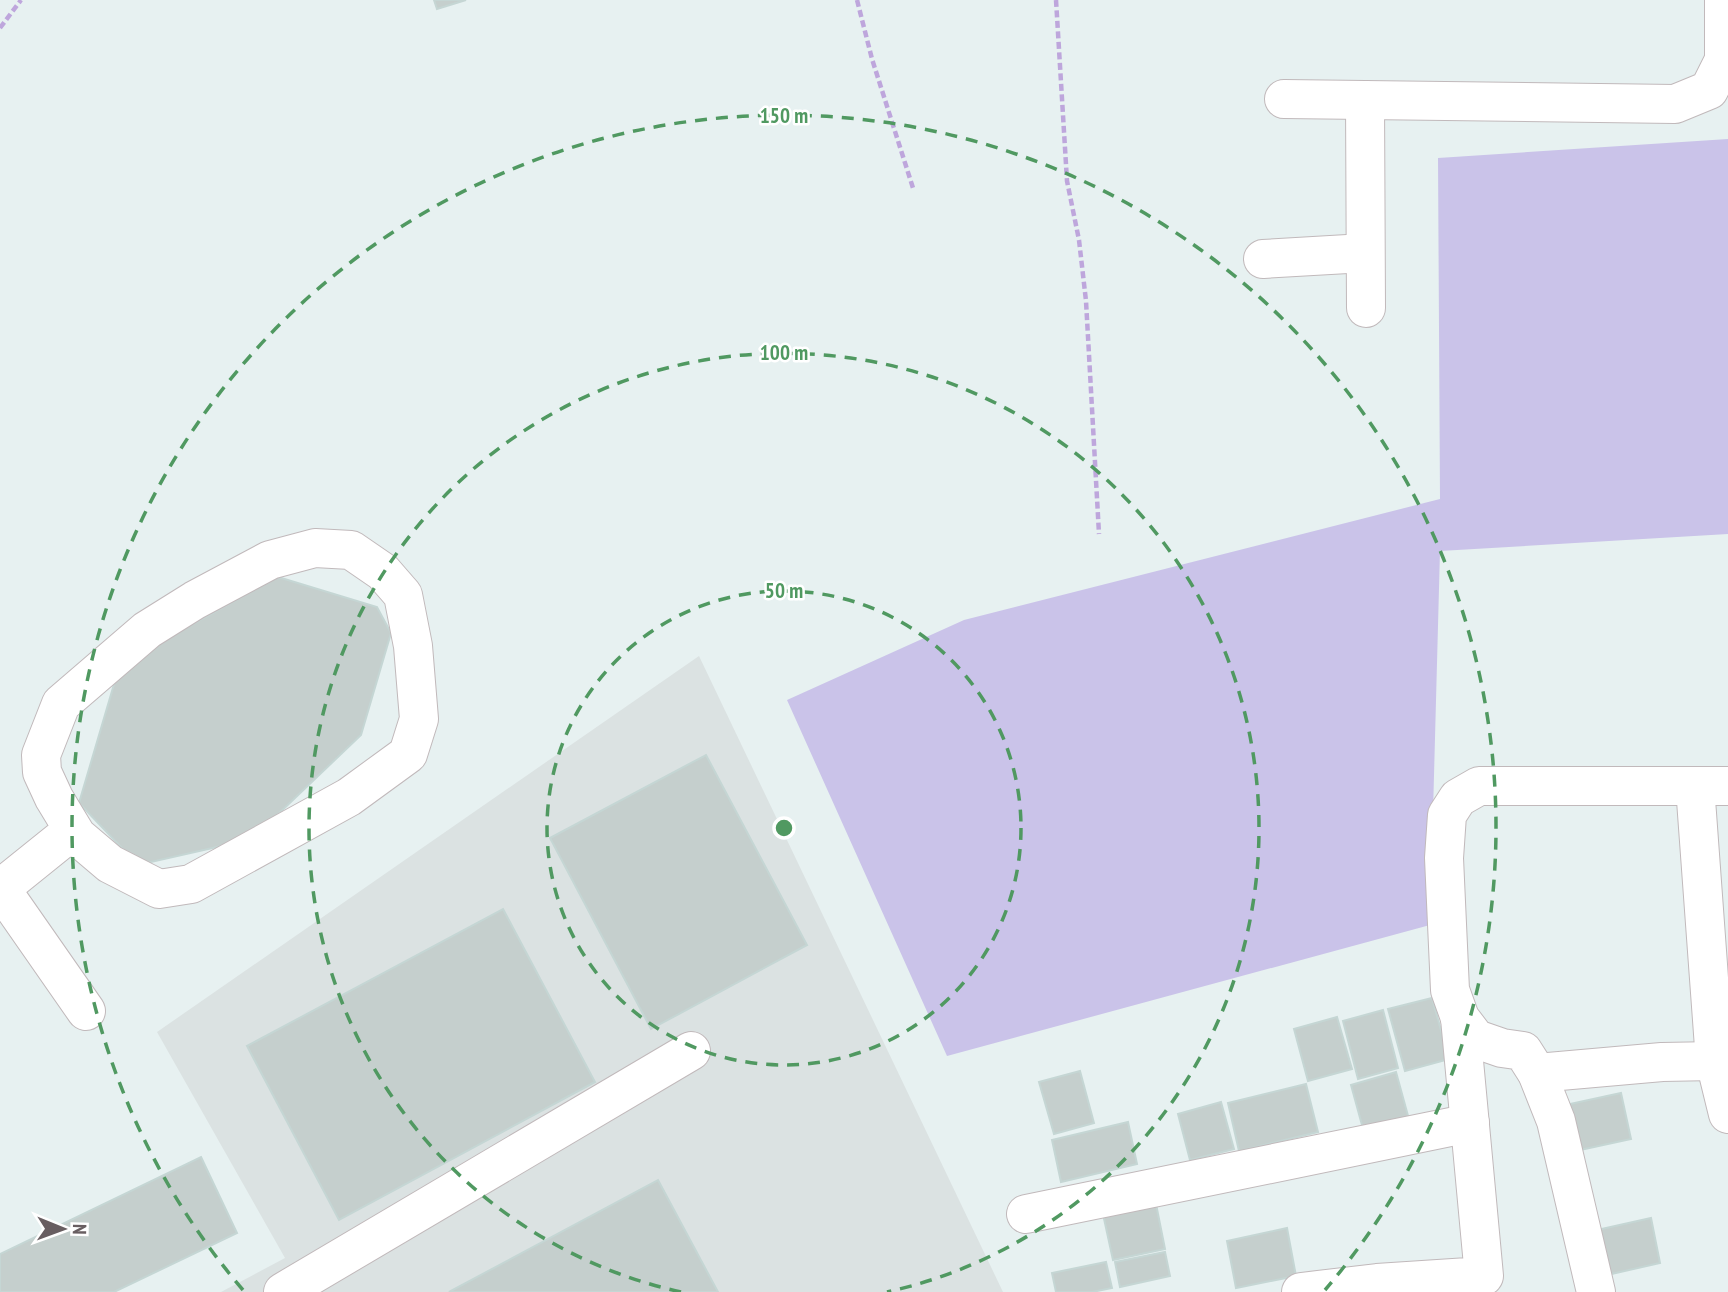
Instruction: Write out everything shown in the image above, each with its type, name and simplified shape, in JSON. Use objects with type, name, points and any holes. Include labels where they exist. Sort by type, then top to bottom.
[{"type":"street","points":[[1284,99],[1675,104],[1709,90],[1724,60],[1724,0]]},
{"type":"street","points":[[1366,100],[1366,308]]},
{"type":"street","points":[[1263,259],[1366,253]]},
{"type":"street","points":[[315,548],[351,550],[383,572],[403,596],[413,646],[419,719],[408,754],[349,797],[191,884],[159,889],[110,864],[77,836],[46,781],[42,772],[41,755],[61,704],[148,630],[195,600],[270,560],[315,548]]},
{"type":"street","points":[[1300,1292],[1377,1283],[1484,1276],[1460,1018],[1450,990],[1444,858],[1447,814],[1458,798],[1479,786],[1712,786],[1721,1064],[1728,1114]]},
{"type":"street","points":[[77,836],[62,839],[0,889],[86,1011]]},
{"type":"street","points":[[1460,1018],[1476,1039],[1502,1048],[1523,1051],[1537,1073],[1556,1121],[1596,1292]]},
{"type":"street","points":[[283,1292],[691,1051]]},
{"type":"street","points":[[1537,1073],[1662,1062],[1721,1064]]},
{"type":"street","points":[[1026,1214],[1469,1123]]},
{"type":"path","points":[[0,28],[21,0]]},
{"type":"path","points":[[857,0],[872,59],[913,188]]},
{"type":"path","points":[[1056,0],[1067,181],[1079,240],[1086,301],[1099,534]]},
{"type":"shaded area","points":[[1728,139],[1728,534],[1440,551],[1430,925],[947,1056],[787,700],[964,620],[1440,499],[1438,158]]},
{"type":"shaded area","points":[[699,656],[1003,1292],[221,1292],[285,1258],[157,1032]]},
{"type":"building","points":[[434,0],[466,0],[437,9]]},
{"type":"building","points":[[278,577],[377,607],[391,633],[361,735],[252,839],[138,865],[79,803],[120,664]]},
{"type":"building","points":[[706,755],[807,945],[651,1029],[550,838]]},
{"type":"building","points":[[503,909],[595,1082],[339,1220],[247,1046]]},
{"type":"building","points":[[1432,998],[1449,1059],[1405,1071],[1388,1009]]},
{"type":"building","points":[[1383,1010],[1398,1068],[1358,1079],[1343,1021]]},
{"type":"building","points":[[1337,1017],[1352,1069],[1308,1081],[1294,1029]]},
{"type":"building","points":[[1080,1071],[1094,1123],[1054,1134],[1039,1082]]},
{"type":"building","points":[[1396,1072],[1410,1123],[1365,1136],[1351,1085]]},
{"type":"building","points":[[1306,1084],[1318,1132],[1239,1151],[1228,1103]]},
{"type":"building","points":[[1621,1093],[1631,1139],[1580,1150],[1570,1104]]},
{"type":"building","points":[[1221,1102],[1234,1149],[1190,1160],[1178,1114]]},
{"type":"building","points":[[1128,1122],[1137,1164],[1061,1182],[1052,1140]]},
{"type":"building","points":[[201,1157],[237,1233],[114,1292],[0,1292],[0,1254]]},
{"type":"building","points":[[658,1180],[718,1292],[449,1292]]},
{"type":"building","points":[[1156,1204],[1165,1249],[1113,1260],[1103,1214]]},
{"type":"building","points":[[1651,1218],[1660,1263],[1607,1275],[1597,1230]]},
{"type":"building","points":[[1287,1228],[1296,1276],[1236,1288],[1227,1241]]},
{"type":"building","points":[[1165,1252],[1170,1276],[1120,1287],[1115,1262]]},
{"type":"building","points":[[1106,1262],[1112,1288],[1092,1292],[1056,1292],[1052,1273]]}]
